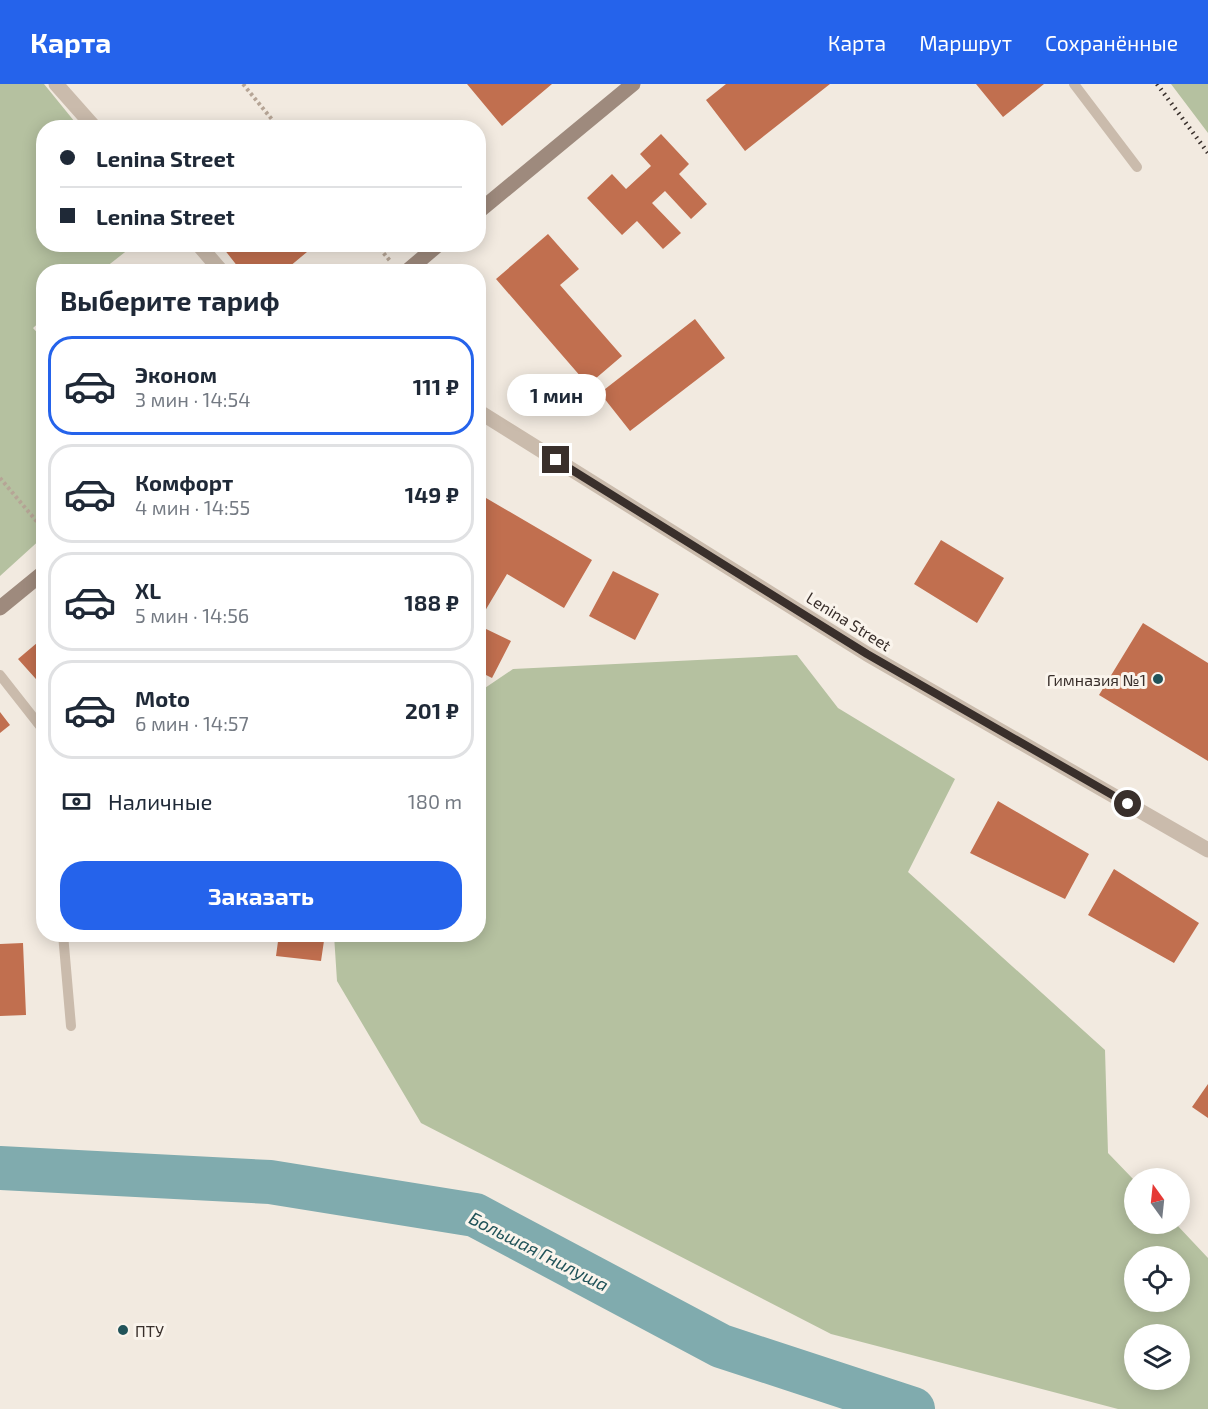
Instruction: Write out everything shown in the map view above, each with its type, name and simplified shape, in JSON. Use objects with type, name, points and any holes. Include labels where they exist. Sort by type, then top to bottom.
[{"type":"main road","points":[[486,205],[633,84]]},
{"type":"main road","points":[[415,264],[430,252]]},
{"type":"main road","points":[[0,608],[36,579]]},
{"type":"street","points":[[56,84],[88,120]]},
{"type":"street","points":[[205,252],[215,264]]},
{"type":"street","name":"Lenina Street","points":[[486,416],[867,654],[1208,850]]},
{"type":"lane","points":[[1074,84],[1137,167]]},
{"type":"lane","points":[[0,675],[36,720]]},
{"type":"lane","points":[[64,942],[71,1026]]},
{"type":"path","points":[[243,84],[272,120]]},
{"type":"path","points":[[383,252],[392,264]]},
{"type":"path","points":[[0,478],[36,521]]},
{"type":"green space","points":[[0,84],[44,84],[73,120],[36,120],[36,252],[125,252],[110,264],[36,264],[36,325],[33,328],[36,331],[36,543],[0,576]]},
{"type":"green space","points":[[1171,84],[1208,84],[1208,133]]},
{"type":"green space","points":[[797,655],[838,708],[955,779],[908,872],[1105,1050],[1108,1153],[1124,1170],[1124,1234],[1185,1234],[1208,1258],[1208,1409],[1118,1409],[831,1334],[421,1123],[337,981],[334,942],[486,942],[486,687],[513,669]]},
{"type":"building","points":[[467,84],[552,84],[502,126]]},
{"type":"building","points":[[726,84],[830,84],[745,151],[706,100]]},
{"type":"building","points":[[976,84],[1044,84],[1003,117]]},
{"type":"building","points":[[661,134],[689,164],[679,174],[707,204],[691,219],[665,191],[652,203],[681,233],[663,249],[637,221],[622,235],[587,198],[612,174],[626,189],[651,166],[640,154]]},
{"type":"building","points":[[548,234],[579,269],[560,285],[622,356],[588,385],[496,279]]},
{"type":"building","points":[[226,252],[307,252],[293,264],[236,264]]},
{"type":"building","points":[[695,319],[725,358],[630,431],[600,393]]},
{"type":"building","points":[[486,498],[592,560],[564,608],[507,574],[486,609]]},
{"type":"building","points":[[941,540],[1004,578],[977,623],[914,584]]},
{"type":"building","points":[[613,571],[659,594],[635,640],[589,616]]},
{"type":"building","name":"Гимназия №1","points":[[1143,623],[1208,663],[1208,761],[1099,695]]},
{"type":"building","points":[[486,629],[511,641],[492,678],[486,675]]},
{"type":"building","points":[[36,644],[36,679],[18,659]]},
{"type":"building","points":[[0,712],[10,725],[0,733]]},
{"type":"building","points":[[998,801],[1089,854],[1065,899],[970,853]]},
{"type":"building","points":[[1114,869],[1199,923],[1174,963],[1088,915]]},
{"type":"building","points":[[278,942],[324,942],[321,961],[276,956]]},
{"type":"building","points":[[23,943],[26,1015],[0,1016],[0,944]]},
{"type":"building","points":[[1208,1084],[1208,1118],[1192,1107]]},
{"type":"waterway","name":"Большая Гнилуша","points":[[0,1168],[270,1182],[475,1215],[721,1346],[913,1409]]},
{"type":"railway","points":[[1157,84],[1208,153]]},
{"type":"place","name":"Гимназия №1","points":[[1158,679]]},
{"type":"place","name":"ПТУ","points":[[123,1330]]},
{"type":"route","points":[[556,460],[867,654],[1128,804]]}]
